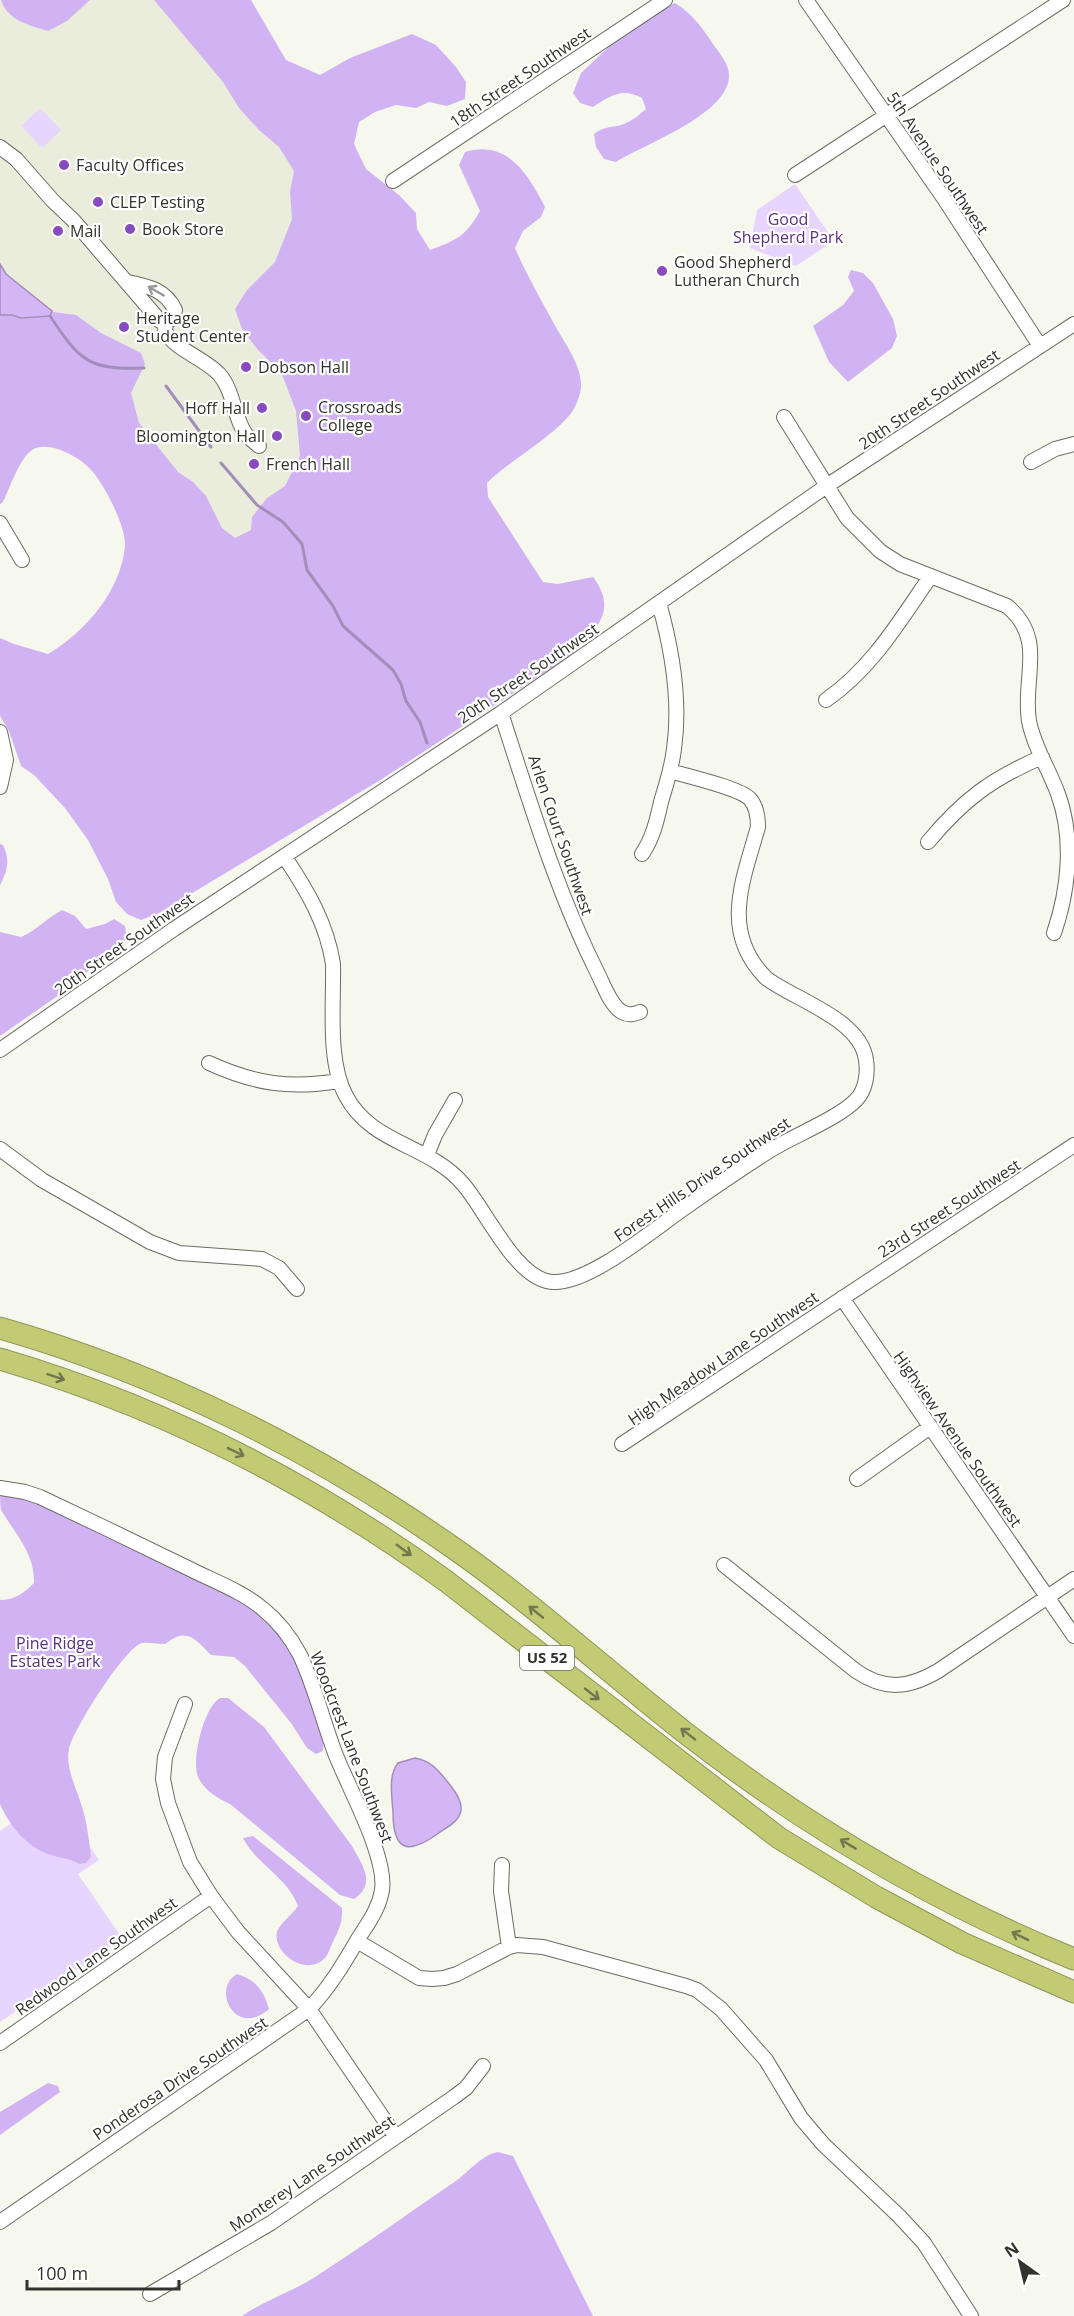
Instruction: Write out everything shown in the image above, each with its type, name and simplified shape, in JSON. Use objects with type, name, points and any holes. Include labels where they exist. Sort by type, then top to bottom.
[{"type":"highway","name":"US 52","points":[[0,1328],[95,1359],[166,1388],[245,1424],[352,1483],[454,1548],[690,1736],[758,1785],[834,1835],[932,1893],[1029,1941],[1074,1959]]},
{"type":"highway","name":"US 52","points":[[0,1359],[92,1389],[181,1426],[239,1453],[335,1508],[395,1544],[446,1581],[779,1838],[876,1897],[962,1943],[1074,1992]]},
{"type":"street","name":"18th Street Southwest","points":[[393,181],[665,0]]},
{"type":"street","name":"5th Avenue Southwest","points":[[806,0],[944,197],[1040,346]]},
{"type":"street","points":[[795,175],[1063,0]]},
{"type":"street","points":[[0,147],[16,159],[128,282],[160,321],[166,322],[173,318],[175,310],[171,302],[150,286],[128,282]]},
{"type":"street","points":[[166,322],[165,331],[174,343],[202,360],[219,375],[227,387],[245,434],[259,446]]},
{"type":"street","name":"20th Street Southwest","points":[[0,1050],[174,929],[501,713],[828,485],[1074,324]]},
{"type":"street","points":[[784,417],[847,518],[864,537],[900,564],[999,602],[1022,621],[1030,645],[1031,663],[1027,697],[1030,723],[1042,757],[1069,816],[1070,832],[1065,890],[1054,933]]},
{"type":"street","points":[[1031,462],[1055,449],[1074,444]]},
{"type":"street","points":[[0,523],[22,560]]},
{"type":"street","points":[[826,700],[845,687],[876,655],[930,577]]},
{"type":"street","points":[[642,854],[656,824],[674,750],[676,706],[667,636],[659,603]]},
{"type":"street","name":"Arlen Court Southwest","points":[[501,713],[549,860],[576,928],[616,1007],[621,1012],[631,1015],[640,1012]]},
{"type":"street","points":[[0,732],[6,760],[0,788]]},
{"type":"street","points":[[928,842],[950,815],[981,789],[1005,774],[1042,757]]},
{"type":"street","name":"Forest Hills Drive Southwest","points":[[284,856],[312,901],[331,949],[334,1049],[339,1081],[351,1104],[364,1121],[382,1134],[427,1155],[463,1183],[511,1253],[527,1272],[545,1281],[564,1281],[588,1272],[615,1256],[768,1151],[848,1107],[860,1095],[866,1078],[867,1061],[859,1039],[847,1027],[766,978],[755,967],[743,941],[738,923],[738,905],[758,827],[758,818],[750,799],[736,791],[670,771]]},
{"type":"street","points":[[209,1063],[232,1073],[273,1084],[294,1086],[339,1081]]},
{"type":"street","points":[[427,1155],[435,1135],[455,1100]]},
{"type":"street","name":"23rd Street Southwest","points":[[842,1298],[1074,1145]]},
{"type":"street","points":[[0,1149],[42,1180],[150,1242],[167,1250],[194,1255],[262,1259],[279,1268],[297,1289]]},
{"type":"street","name":"Highview Avenue Southwest","points":[[842,1298],[1074,1636]]},
{"type":"street","name":"High Meadow Lane Southwest","points":[[622,1444],[842,1298]]},
{"type":"street","points":[[857,1479],[930,1427]]},
{"type":"street","name":"Woodcrest Lane Southwest","points":[[0,1488],[40,1497],[250,1599],[285,1631],[300,1654],[336,1755],[379,1862],[382,1879],[379,1900],[357,1941]]},
{"type":"street","points":[[724,1565],[856,1671],[873,1681],[890,1685],[907,1684],[925,1678],[1074,1579]]},
{"type":"street","points":[[185,1704],[165,1757],[163,1779],[168,1803],[182,1845],[211,1896],[238,1932],[309,2009],[396,2138]]},
{"type":"street","points":[[502,1865],[501,1891],[509,1947]]},
{"type":"street","name":"Redwood Lane Southwest","points":[[0,2043],[211,1896]]},
{"type":"street","points":[[357,1941],[418,1978],[444,1978],[457,1974],[509,1947],[525,1945],[543,1947],[686,1986],[710,1999],[766,2060],[801,2118],[822,2144],[899,2216],[924,2243],[971,2316]]},
{"type":"street","name":"Ponderosa Drive Southwest","points":[[0,2222],[309,2009],[326,1992],[346,1963],[357,1941]]},
{"type":"street","name":"Monterey Lane Southwest","points":[[150,2294],[271,2223],[396,2138],[466,2088],[483,2066]]},
{"type":"shaded area","name":"Crossroads College","points":[[0,0],[239,0],[470,482],[344,794],[77,395],[0,446]]},
{"type":"shaded area","points":[[0,264],[6,274],[52,311],[50,316],[21,318],[0,315]]},
{"type":"shaded area","points":[[415,1758],[430,1763],[440,1773],[457,1794],[461,1810],[458,1818],[448,1827],[426,1842],[409,1847],[403,1845],[395,1834],[392,1780],[398,1763]]},
{"type":"green space","points":[[1,0],[90,0],[67,21],[48,31],[14,17],[4,7]]},
{"type":"green space","points":[[154,0],[251,0],[286,60],[320,75],[350,58],[412,34],[436,45],[456,67],[466,82],[465,99],[447,106],[429,102],[416,108],[396,105],[375,112],[359,122],[354,144],[366,169],[399,195],[416,213],[417,229],[430,250],[460,236],[480,211],[459,165],[465,152],[480,149],[493,150],[504,155],[523,172],[545,207],[541,217],[523,231],[515,248],[575,362],[580,376],[580,392],[573,410],[559,426],[487,483],[488,497],[543,582],[558,584],[593,577],[601,589],[604,610],[595,629],[570,656],[382,779],[159,913],[141,920],[127,914],[116,902],[108,879],[88,840],[65,808],[34,775],[21,766],[9,731],[0,716],[0,638],[48,654],[62,645],[88,622],[109,594],[122,563],[125,546],[118,517],[97,478],[81,461],[55,448],[39,447],[27,454],[0,504],[0,309],[38,310],[76,315],[101,333],[141,353],[145,364],[131,393],[139,423],[178,472],[193,482],[206,496],[222,528],[235,538],[251,530],[252,517],[267,498],[285,486],[300,456],[296,411],[281,372],[258,350],[242,329],[235,309],[247,290],[275,262],[292,219],[290,192],[294,171],[279,147],[239,108],[223,82]]},
{"type":"green space","points":[[675,3],[698,23],[724,60],[729,75],[726,89],[716,103],[683,126],[616,162],[604,159],[596,147],[594,134],[604,128],[628,122],[646,109],[642,98],[628,93],[611,96],[593,107],[580,103],[573,93],[581,73],[614,42],[662,8]]},
{"type":"green space","points":[[40,108],[61,130],[42,148],[21,126]]},
{"type":"green space","name":"Good Shepherd Park","points":[[795,184],[834,241],[796,266],[750,248],[757,210]]},
{"type":"green space","points":[[851,270],[863,273],[873,283],[893,319],[897,336],[892,348],[848,382],[829,362],[813,326],[843,305],[854,291],[848,277]]},
{"type":"green space","points":[[0,844],[3,845],[7,860],[5,875],[0,885]]},
{"type":"green space","points":[[62,910],[75,916],[86,929],[114,919],[125,926],[127,939],[59,995],[0,1036],[0,932],[21,937]]},
{"type":"green space","name":"Pine Ridge Estates Park","points":[[0,1482],[27,1487],[120,1528],[220,1580],[277,1632],[294,1657],[313,1701],[324,1740],[323,1751],[316,1754],[307,1748],[291,1723],[245,1666],[234,1657],[211,1655],[195,1640],[185,1636],[179,1636],[165,1644],[142,1643],[134,1648],[112,1673],[80,1725],[69,1749],[70,1771],[85,1819],[91,1857],[86,1863],[79,1864],[32,1846],[13,1827],[0,1804],[0,1600],[19,1595],[34,1583],[28,1553],[1,1510]]},
{"type":"green space","points":[[220,1698],[228,1698],[264,1727],[352,1846],[363,1867],[366,1880],[365,1887],[354,1899],[340,1895],[230,1804],[211,1793],[201,1782],[196,1769],[200,1734],[214,1703]]},
{"type":"green space","points":[[65,1735],[58,1800],[99,1860],[78,1874],[122,1938],[0,2022],[0,1831],[13,1822]]},
{"type":"green space","points":[[253,1836],[342,1908],[338,1931],[326,1957],[318,1963],[300,1964],[292,1960],[280,1947],[277,1932],[298,1906],[287,1887],[256,1856],[243,1838]]},
{"type":"green space","points":[[237,1974],[254,1983],[264,1997],[269,2009],[257,2017],[246,2018],[237,2015],[231,2008],[226,1990],[230,1981]]},
{"type":"green space","points":[[48,2083],[58,2086],[60,2092],[0,2135],[0,2112]]},
{"type":"green space","points":[[498,2152],[513,2156],[593,2316],[242,2316],[315,2277],[453,2183],[480,2160]]},
{"type":"waterway","points":[[50,316],[69,343],[87,360],[110,367],[144,368]]},
{"type":"waterway","points":[[166,386],[211,447]]},
{"type":"waterway","points":[[221,463],[257,505],[283,522],[302,544],[307,570],[333,606],[343,626],[393,670],[401,684],[406,701],[420,722],[427,743]]},
{"type":"place","name":"Faculty Offices","points":[[64,165]]},
{"type":"place","name":"CLEP Testing","points":[[98,202]]},
{"type":"place","name":"Book Store","points":[[130,229]]},
{"type":"place","name":"Mail","points":[[58,231]]},
{"type":"place","name":"Good Shepherd Lutheran Church","points":[[662,271]]},
{"type":"place","name":"Heritage Student Center","points":[[124,327]]},
{"type":"place","name":"Dobson Hall","points":[[246,367]]},
{"type":"place","name":"Hoff Hall","points":[[262,408]]},
{"type":"place","name":"Crossroads College","points":[[306,416]]},
{"type":"place","name":"Bloomington Hall","points":[[277,436]]},
{"type":"place","name":"French Hall","points":[[254,464]]}]
